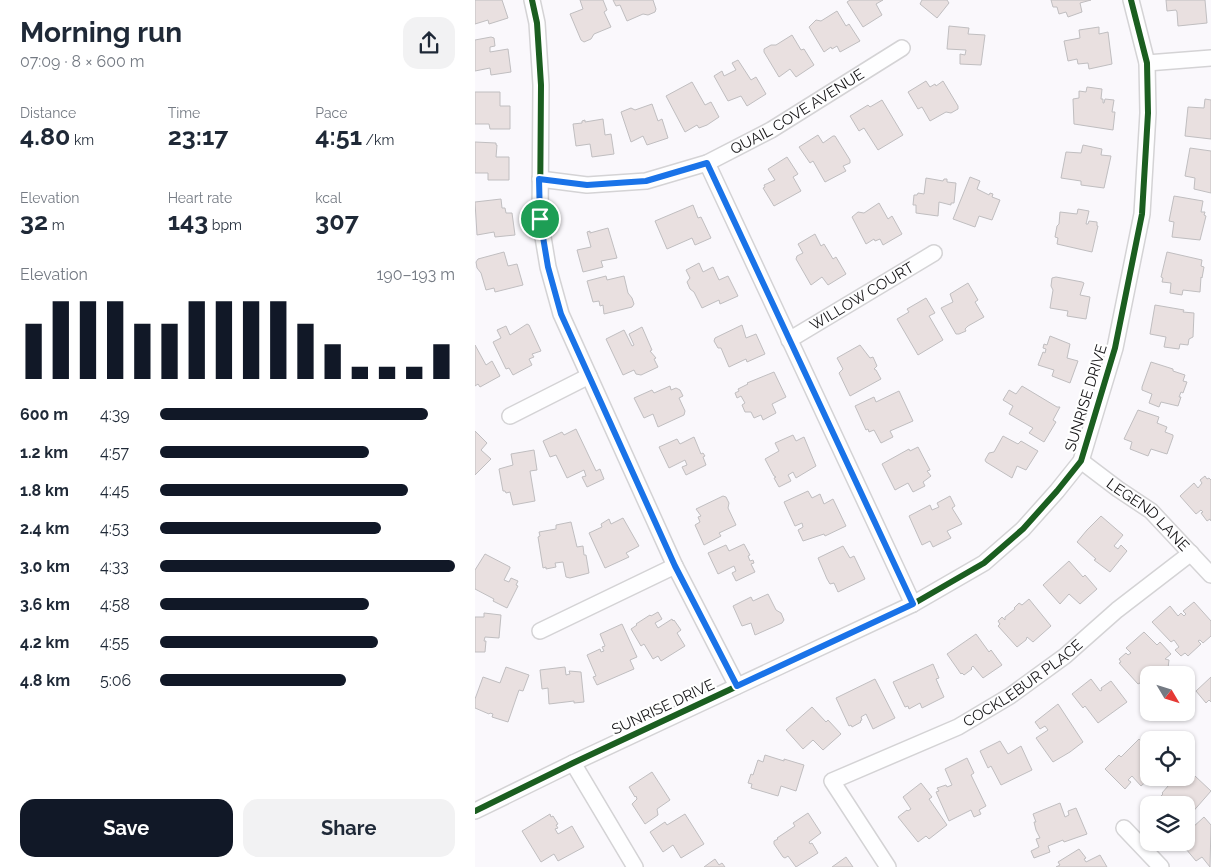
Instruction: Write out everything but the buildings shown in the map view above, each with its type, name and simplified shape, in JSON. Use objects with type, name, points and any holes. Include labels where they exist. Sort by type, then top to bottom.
[{"type":"street","points":[[532,0],[537,23],[541,85],[540,219],[548,267],[561,314],[675,566],[737,686]]},
{"type":"street","name":"SUNRISE DRIVE","points":[[475,811],[573,763],[913,604],[984,564],[1023,529],[1057,491],[1081,461],[1115,348],[1142,214],[1148,113],[1147,63],[1131,0]]},
{"type":"street","name":"QUAIL COVE AVENUE","points":[[539,179],[587,185],[646,181],[707,163],[771,130],[902,48]]},
{"type":"street","points":[[1147,63],[1211,58]]},
{"type":"street","points":[[707,163],[913,604]]},
{"type":"street","name":"WILLOW COURT","points":[[789,340],[934,253]]},
{"type":"street","points":[[510,416],[589,376]]},
{"type":"street","name":"LEGEND LANE","points":[[1081,461],[1118,490],[1151,511],[1211,575]]},
{"type":"street","name":"COCKLEBUR PLACE","points":[[888,867],[832,781],[958,727],[1010,696],[1065,656],[1117,610],[1191,553]]},
{"type":"street","points":[[540,631],[675,566]]},
{"type":"street","points":[[573,763],[635,867]]},
{"type":"street","points":[[1124,828],[1161,867]]},
{"type":"cycle path","points":[[532,0],[537,23],[541,85],[540,219],[548,267],[561,314],[675,566],[737,686]]},
{"type":"cycle path","points":[[475,811],[573,763],[913,604],[984,563],[1023,529],[1057,491],[1081,461],[1115,348],[1142,214],[1148,113],[1147,63],[1131,0]]},
{"type":"route","points":[[707,163],[913,604],[737,686],[675,566],[561,314],[548,267],[540,219],[539,179],[587,185],[646,181],[707,163]]}]
